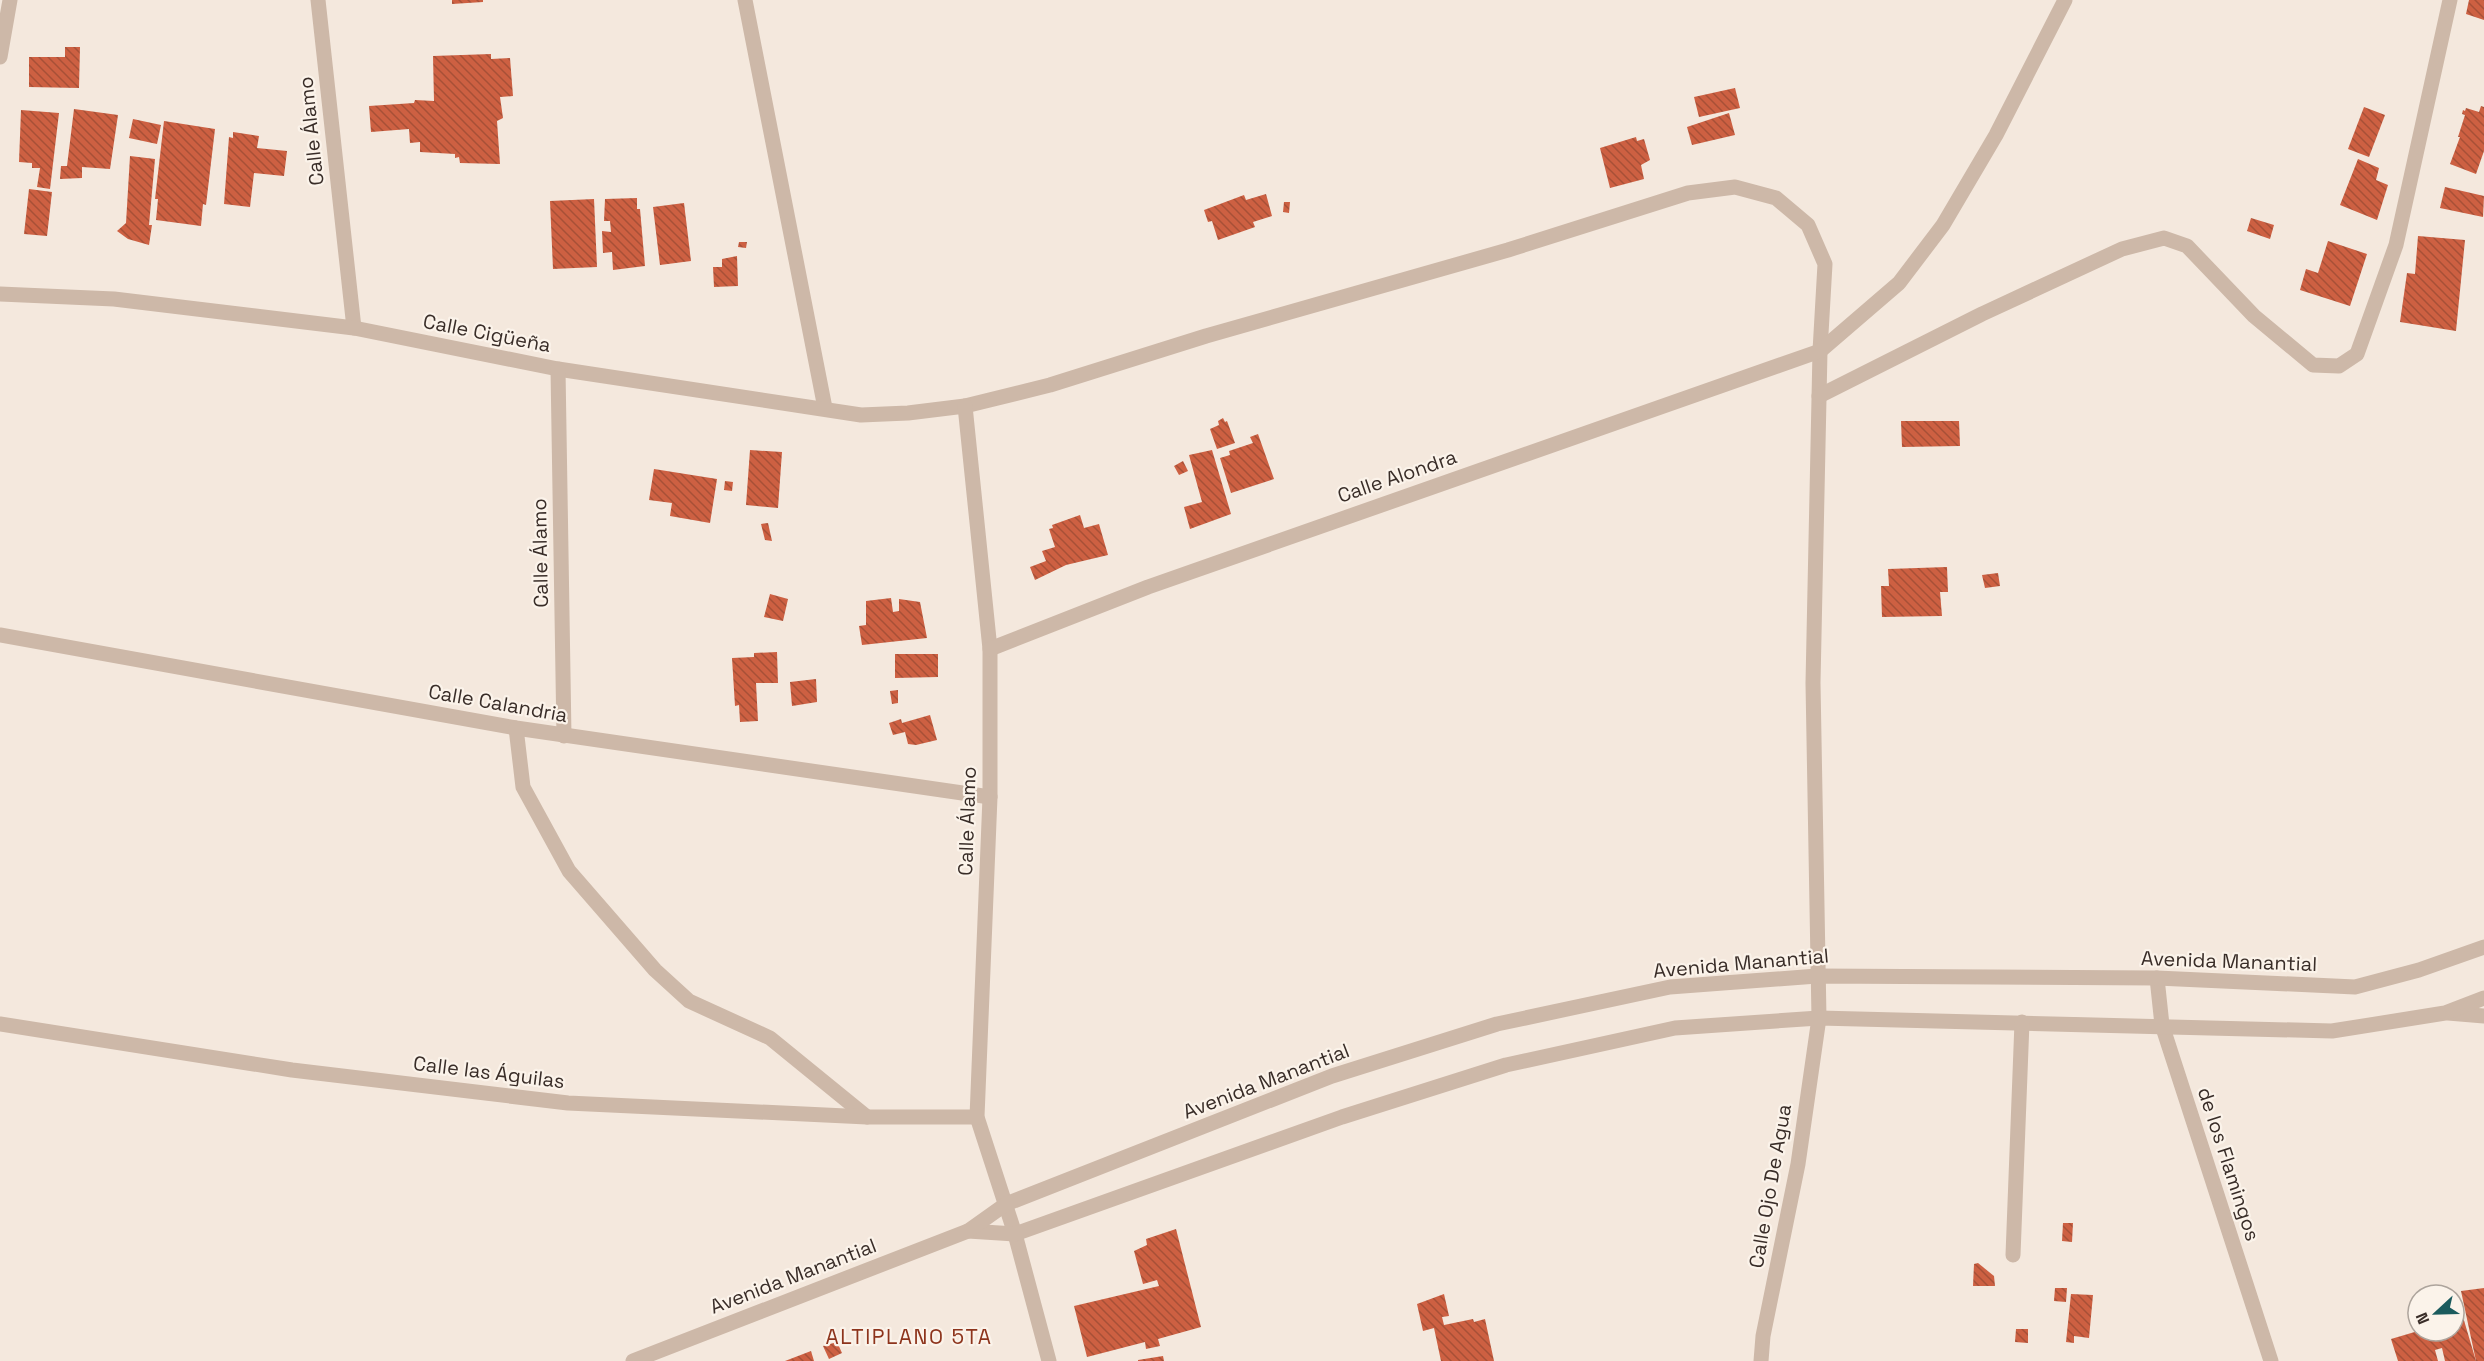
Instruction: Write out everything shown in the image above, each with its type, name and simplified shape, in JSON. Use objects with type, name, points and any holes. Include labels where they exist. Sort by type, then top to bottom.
[{"type":"street","points":[[0,57],[10,0]]},
{"type":"street","name":"Calle Álamo","points":[[318,0],[354,328]]},
{"type":"street","points":[[745,0],[825,408]]},
{"type":"street","points":[[1820,351],[1899,284],[1943,225],[1996,135],[2065,0]]},
{"type":"street","points":[[1819,396],[1982,314],[2122,249],[2164,238],[2187,246],[2254,316],[2313,365],[2339,366],[2357,354],[2396,245],[2450,0]]},
{"type":"street","name":"Calle Cigüeña","points":[[0,294],[114,299],[354,328],[558,369],[861,415],[908,413],[965,406],[1050,385],[1206,336],[1508,250],[1688,193],[1735,187],[1776,198],[1808,225],[1825,264],[1820,351]]},
{"type":"street","name":"Calle Ojo De Agua","points":[[1761,1361],[1763,1336],[1798,1164],[1819,1018],[1813,683],[1820,351]]},
{"type":"street","name":"Calle Alondra","points":[[990,649],[1160,583],[1820,351]]},
{"type":"street","name":"Calle Álamo","points":[[558,369],[564,736]]},
{"type":"street","name":"Calle Álamo","points":[[965,406],[990,649],[990,797],[977,1117],[1015,1233],[1049,1361]]},
{"type":"street","name":"Calle Calandria","points":[[0,635],[564,736],[990,797]]},
{"type":"street","points":[[516,728],[523,787],[569,871],[655,970],[689,1001],[770,1038],[867,1117]]},
{"type":"street","name":"Avenida Manantial","points":[[633,1361],[968,1231],[1006,1204],[1332,1076],[1497,1024],[1670,987],[1817,976],[2157,978],[2355,987],[2420,970],[2484,947]]},
{"type":"street","name":"de los Flamingos","points":[[2157,978],[2162,1025],[2271,1361]]},
{"type":"street","name":"Avenida Manantial","points":[[968,1231],[1015,1233],[1331,1121],[1506,1065],[1676,1028],[1819,1018],[2332,1031],[2445,1012],[2484,998]]},
{"type":"street","points":[[2445,1012],[2484,1016]]},
{"type":"street","points":[[2013,1255],[2022,1022]]},
{"type":"street","name":"Calle las Águilas","points":[[0,1024],[292,1070],[568,1103],[867,1117],[977,1117]]},
{"type":"building","points":[[452,0],[483,0],[483,2],[452,4]]},
{"type":"building","points":[[2469,0],[2484,0],[2484,20],[2466,14]]},
{"type":"building","points":[[65,47],[80,47],[79,88],[29,87],[29,57],[65,57]]},
{"type":"building","points":[[491,54],[491,59],[510,58],[513,96],[500,97],[503,118],[497,121],[500,164],[460,163],[459,157],[455,158],[455,154],[420,152],[420,142],[410,143],[409,129],[371,132],[369,106],[414,103],[415,100],[434,101],[433,56]]},
{"type":"building","points":[[1735,88],[1740,108],[1699,117],[1694,97]]},
{"type":"building","points":[[2481,106],[2484,107],[2484,151],[2476,174],[2450,164],[2460,137],[2458,137],[2465,115],[2462,114],[2463,110],[2465,111],[2466,108],[2479,112]]},
{"type":"building","points":[[2364,107],[2385,115],[2369,157],[2348,149]]},
{"type":"building","points":[[74,109],[118,115],[110,169],[82,167],[82,178],[60,179],[61,166],[67,166]]},
{"type":"building","points":[[21,110],[59,113],[50,189],[37,187],[40,168],[32,168],[32,163],[19,162]]},
{"type":"building","points":[[1729,113],[1735,135],[1692,145],[1687,127]]},
{"type":"building","points":[[133,119],[161,125],[157,144],[129,138]]},
{"type":"building","points":[[164,121],[215,129],[206,205],[203,204],[201,226],[156,220],[158,199],[155,199]]},
{"type":"building","points":[[233,132],[259,136],[257,148],[287,151],[284,176],[254,173],[250,207],[224,204],[229,137],[233,138]]},
{"type":"building","points":[[1636,137],[1637,141],[1644,139],[1650,160],[1641,165],[1644,179],[1610,188],[1600,148]]},
{"type":"building","points":[[130,156],[155,159],[149,245],[128,239],[117,231],[126,223]]},
{"type":"building","points":[[2358,159],[2379,168],[2376,180],[2388,185],[2377,220],[2340,205]]},
{"type":"building","points":[[2445,187],[2484,196],[2483,217],[2440,208]]},
{"type":"building","points":[[29,189],[52,192],[47,236],[24,234]]},
{"type":"building","points":[[1266,194],[1272,216],[1253,222],[1255,227],[1218,240],[1212,221],[1208,222],[1204,210],[1244,195],[1246,200]]},
{"type":"building","points":[[637,198],[645,266],[613,270],[612,252],[603,253],[602,231],[611,232],[610,221],[604,221],[605,199]]},
{"type":"building","points":[[594,199],[597,267],[553,269],[550,201]]},
{"type":"building","points":[[1284,202],[1290,202],[1289,213],[1283,212]]},
{"type":"building","points":[[684,203],[691,261],[660,265],[653,207]]},
{"type":"building","points":[[2251,218],[2274,225],[2270,239],[2247,231]]},
{"type":"building","points":[[2418,236],[2465,240],[2456,331],[2400,322],[2407,273],[2415,274]]},
{"type":"building","points":[[2328,241],[2367,254],[2350,306],[2300,290],[2306,269],[2318,273]]},
{"type":"building","points":[[739,242],[747,242],[746,248],[738,247]]},
{"type":"building","points":[[737,256],[738,286],[714,287],[713,267],[722,267],[722,259]]},
{"type":"building","points":[[1223,418],[1225,422],[1227,421],[1235,443],[1217,449],[1210,429],[1219,425],[1218,421]]},
{"type":"building","points":[[1901,421],[1959,421],[1960,446],[1902,447]]},
{"type":"building","points":[[1258,434],[1274,479],[1231,493],[1220,458],[1230,455],[1229,451],[1253,443],[1250,437]]},
{"type":"building","points":[[750,450],[782,452],[778,508],[746,505]]},
{"type":"building","points":[[1212,450],[1231,514],[1190,529],[1184,507],[1202,502],[1189,455]]},
{"type":"building","points":[[1183,461],[1188,471],[1179,475],[1174,466]]},
{"type":"building","points":[[654,469],[717,479],[710,523],[670,516],[672,503],[649,500]]},
{"type":"building","points":[[725,481],[733,482],[732,491],[724,490]]},
{"type":"building","points":[[1080,515],[1084,528],[1099,524],[1108,555],[1066,565],[1035,580],[1030,567],[1046,561],[1042,551],[1055,547],[1049,529],[1053,528],[1052,525]]},
{"type":"building","points":[[768,523],[772,541],[765,540],[761,524]]},
{"type":"building","points":[[1947,567],[1948,592],[1940,592],[1942,616],[1882,617],[1881,586],[1889,586],[1888,569]]},
{"type":"building","points":[[1998,573],[2000,586],[1985,588],[1982,575]]},
{"type":"building","points":[[770,594],[788,599],[783,621],[764,617]]},
{"type":"building","points":[[891,598],[893,612],[899,611],[899,599],[920,602],[927,638],[862,645],[859,626],[866,625],[866,601]]},
{"type":"building","points":[[777,652],[778,683],[756,683],[758,721],[740,722],[739,705],[735,706],[732,658],[754,657],[754,653]]},
{"type":"building","points":[[895,654],[938,654],[938,677],[895,678]]},
{"type":"building","points":[[816,679],[817,702],[792,706],[790,682]]},
{"type":"building","points":[[898,690],[898,703],[892,704],[890,691]]},
{"type":"building","points":[[930,715],[937,740],[916,745],[908,744],[905,732],[893,735],[889,723],[901,719],[902,723]]},
{"type":"building","points":[[2063,1223],[2073,1223],[2072,1242],[2062,1241]]},
{"type":"building","points":[[1176,1229],[1201,1327],[1158,1339],[1160,1346],[1146,1349],[1145,1342],[1087,1357],[1074,1306],[1159,1286],[1157,1280],[1143,1284],[1134,1251],[1147,1245],[1146,1239]]},
{"type":"building","points":[[1978,1263],[1994,1276],[1995,1286],[1973,1286],[1974,1264]]},
{"type":"building","points":[[2055,1288],[2067,1288],[2066,1302],[2054,1301]]},
{"type":"building","points":[[2484,1288],[2484,1361],[2476,1361],[2466,1314],[2466,1290]]},
{"type":"building","points":[[1444,1294],[1449,1316],[1442,1317],[1444,1325],[1485,1319],[1494,1361],[1441,1361],[1434,1328],[1423,1331],[1417,1304]]},
{"type":"building","points":[[2071,1294],[2093,1295],[2089,1338],[2074,1336],[2074,1343],[2066,1342]]},
{"type":"building","points":[[2466,1327],[2476,1361],[2445,1361],[2442,1348],[2435,1350],[2438,1361],[2398,1361],[2391,1339],[2406,1335],[2406,1343],[2466,1343]]},
{"type":"building","points":[[2016,1329],[2028,1329],[2028,1343],[2015,1342]]},
{"type":"building","points":[[837,1342],[842,1353],[829,1359],[823,1346]]},
{"type":"building","points":[[811,1351],[814,1361],[785,1361]]},
{"type":"building","points":[[1163,1356],[1164,1361],[1138,1361],[1138,1360]]},
{"type":"district","name":"ALTIPLANO 5TA","points":[[909,1337]]}]
